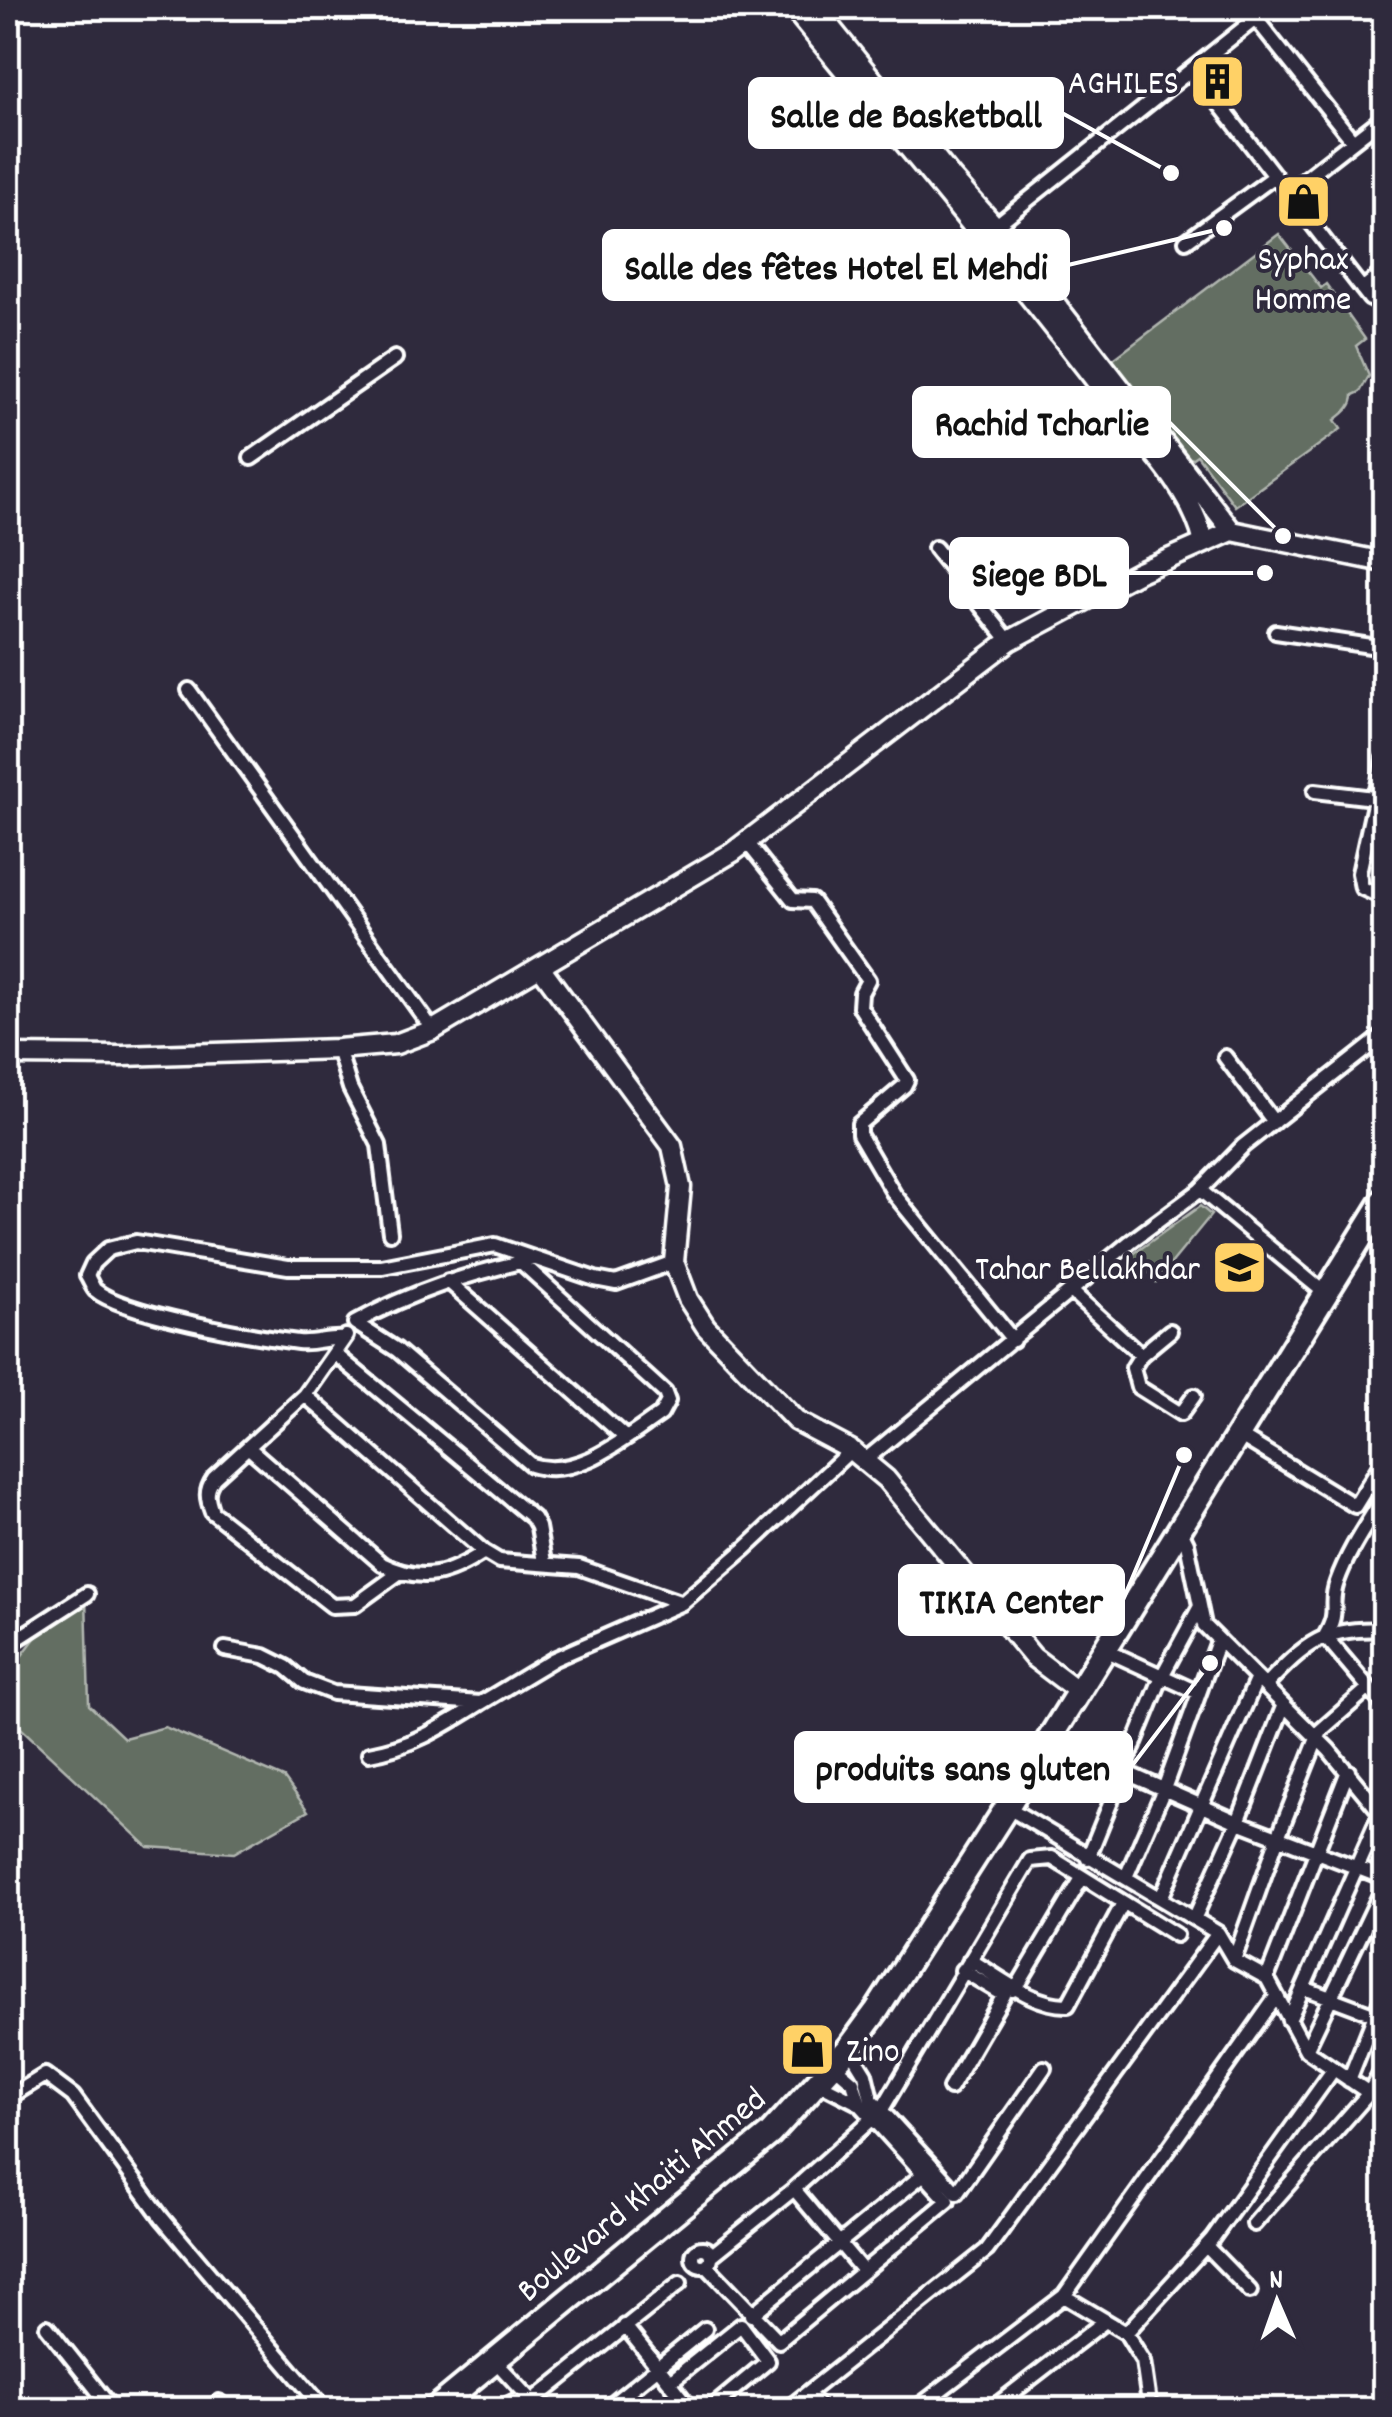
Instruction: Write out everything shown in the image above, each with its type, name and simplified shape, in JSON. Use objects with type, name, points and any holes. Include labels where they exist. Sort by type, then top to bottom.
[{"type":"highway","name":"Boulevard Khaiti Ahmed","points":[[434,2410],[770,2134],[877,2010],[1384,1200]]},
{"type":"main road","points":[[792,8],[988,232],[1232,531]]},
{"type":"main road","points":[[815,8],[905,107],[988,232],[1182,492],[1199,521],[1204,544]]},
{"type":"main road","points":[[8,1055],[338,1050],[396,1044],[433,1030],[540,968],[746,841],[1009,641],[1137,572],[1232,531],[1384,562]]},
{"type":"main road","points":[[540,968],[672,1146],[681,1187],[674,1262],[688,1299],[706,1328],[796,1421],[857,1456],[886,1479],[1033,1656],[1078,1691]]},
{"type":"street","points":[[988,232],[1270,8]]},
{"type":"street","points":[[1256,19],[1353,141]]},
{"type":"street","points":[[1192,70],[1362,290],[1370,299],[1384,302]]},
{"type":"street","points":[[1288,192],[1384,117]]},
{"type":"street","points":[[1186,241],[1276,176]]},
{"type":"street","points":[[1362,290],[1384,272]]},
{"type":"street","points":[[251,458],[395,358]]},
{"type":"street","points":[[934,548],[1009,641]]},
{"type":"street","points":[[1276,632],[1384,648]]},
{"type":"street","points":[[189,690],[433,1030]]},
{"type":"street","points":[[1384,758],[1381,799],[1359,873],[1362,888],[1384,898]]},
{"type":"street","points":[[1314,791],[1381,799]]},
{"type":"street","points":[[746,841],[793,900],[812,901],[868,980],[861,993],[860,1007],[906,1080],[904,1086],[859,1124],[860,1134],[894,1194],[1013,1340]]},
{"type":"street","points":[[368,1754],[390,1751],[425,1738],[580,1646],[682,1602],[857,1456],[1013,1340],[1200,1190],[1243,1146],[1384,1035]]},
{"type":"street","points":[[338,1050],[350,1088],[379,1146],[390,1233]]},
{"type":"street","points":[[1225,1057],[1274,1122]]},
{"type":"street","points":[[1200,1190],[1327,1295]]},
{"type":"street","points":[[344,1338],[304,1343],[196,1324],[131,1307],[94,1289],[88,1276],[93,1262],[108,1249],[136,1242],[288,1268],[382,1267],[495,1245],[594,1280],[616,1282],[674,1262]]},
{"type":"street","points":[[399,1573],[355,1605],[332,1606],[212,1512],[208,1488],[214,1478],[304,1395],[355,1322],[398,1298],[538,1258]]},
{"type":"street","points":[[355,1322],[397,1350],[530,1465],[544,1469],[578,1465],[661,1414],[668,1402],[665,1393],[521,1262]]},
{"type":"street","points":[[448,1281],[626,1438]]},
{"type":"street","points":[[1071,1291],[1141,1354]]},
{"type":"street","points":[[1170,1331],[1141,1354],[1133,1368],[1138,1387],[1181,1414],[1194,1396]]},
{"type":"street","points":[[334,1353],[533,1518],[544,1562]]},
{"type":"street","points":[[304,1395],[499,1561],[579,1567],[682,1602]]},
{"type":"street","points":[[1237,1434],[1355,1506],[1384,1458]]},
{"type":"street","points":[[249,1448],[382,1564],[399,1573],[422,1576],[453,1572],[484,1552]]},
{"type":"street","points":[[1324,1636],[1336,1618],[1334,1589],[1346,1558],[1384,1496]]},
{"type":"street","points":[[1180,1529],[1187,1543],[1204,1624],[1348,1771],[1382,1814],[1289,2020]]},
{"type":"street","points":[[8,1646],[87,1594]]},
{"type":"street","points":[[1088,1858],[1162,1676],[1199,1608]]},
{"type":"street","points":[[1162,1898],[1262,1682],[1296,1652],[1324,1636],[1355,1628],[1384,1630]]},
{"type":"street","points":[[1324,1636],[1384,1706]]},
{"type":"street","points":[[1126,1877],[1164,1789],[1218,1641]]},
{"type":"street","points":[[225,1649],[264,1656],[304,1682],[333,1694],[480,1703]]},
{"type":"street","points":[[1104,1649],[1199,1693]]},
{"type":"street","points":[[1234,1960],[1320,1731],[1369,1688]]},
{"type":"street","points":[[1195,1917],[1283,1707]]},
{"type":"street","points":[[1077,1751],[1238,1822],[1384,1878]]},
{"type":"street","points":[[1268,1978],[1348,1771]]},
{"type":"street","points":[[1007,1807],[1218,1933],[1234,1960],[1268,1978],[1306,2050],[1370,2092]]},
{"type":"street","points":[[832,2065],[853,2082],[877,2115],[948,2201],[779,2341],[751,2316],[708,2261],[877,2115],[1030,1860],[1052,1858],[1176,1936]]},
{"type":"street","points":[[950,2088],[1004,1995],[1017,1987],[1082,1878]]},
{"type":"street","points":[[1306,2050],[1384,1886]]},
{"type":"street","points":[[966,1965],[1052,2006],[1068,2005],[1123,1903]]},
{"type":"street","points":[[786,2410],[987,2250],[1218,1933]]},
{"type":"street","points":[[966,1965],[1004,1995]]},
{"type":"street","points":[[1304,1988],[1380,2017]]},
{"type":"street","points":[[1349,2080],[1380,2017],[1384,1992]]},
{"type":"street","points":[[914,2410],[1064,2296],[1276,1996]]},
{"type":"street","points":[[832,2065],[865,2074],[866,2101]]},
{"type":"street","points":[[832,2065],[866,2101]]},
{"type":"street","points":[[1254,2224],[1370,2092],[1384,2066]]},
{"type":"street","points":[[877,2115],[957,2192],[1044,2068]]},
{"type":"street","points":[[1126,2334],[1206,2246],[1333,2070]]},
{"type":"street","points":[[8,2098],[46,2075],[73,2096],[162,2218],[324,2410]]},
{"type":"street","points":[[751,2316],[925,2173]]},
{"type":"street","points":[[794,2189],[863,2272]]},
{"type":"street","points":[[1206,2246],[1250,2291]]},
{"type":"street","points":[[539,2407],[625,2326],[680,2283]]},
{"type":"street","points":[[1064,2296],[1126,2334],[1143,2360],[1150,2410]]},
{"type":"street","points":[[990,2410],[1104,2322]]},
{"type":"street","points":[[670,2382],[741,2324],[768,2361],[708,2410]]},
{"type":"street","points":[[47,2326],[113,2410]]},
{"type":"street","points":[[625,2326],[692,2410]]},
{"type":"street","points":[[605,2410],[705,2329]]},
{"type":"street","points":[[495,2361],[539,2407]]},
{"type":"street","points":[[808,2393],[821,2410]]},
{"type":"street","points":[[498,2410],[513,2402],[539,2407]]},
{"type":"green space","points":[[1279,234],[1321,288],[1326,284],[1365,339],[1356,346],[1369,376],[1335,420],[1341,429],[1235,506],[1197,455],[1188,461],[1111,361]]},
{"type":"green space","points":[[1200,1206],[1211,1215],[1156,1282],[1129,1257]]},
{"type":"green space","points":[[86,1597],[89,1705],[124,1738],[165,1727],[284,1778],[308,1811],[234,1853],[148,1847],[8,1716],[8,1674],[45,1625]]},
{"type":"place","name":"AGHILES","points":[[1218,81]]},
{"type":"place","name":"Salle de Basketball","points":[[1171,173]]},
{"type":"place","name":"Syphax Homme","points":[[1303,201]]},
{"type":"place","name":"Salle des fêtes Hotel El Mehdi","points":[[1224,228]]},
{"type":"place","name":"Rachid Tcharlie","points":[[1283,536]]},
{"type":"place","name":"Siege BDL","points":[[1265,573]]},
{"type":"place","name":"Tahar Bellakhdar","points":[[1239,1267]]},
{"type":"place","name":"TIKIA Center","points":[[1184,1455]]},
{"type":"place","name":"produits sans gluten","points":[[1210,1663]]},
{"type":"place","name":"Zino","points":[[807,2049]]}]
